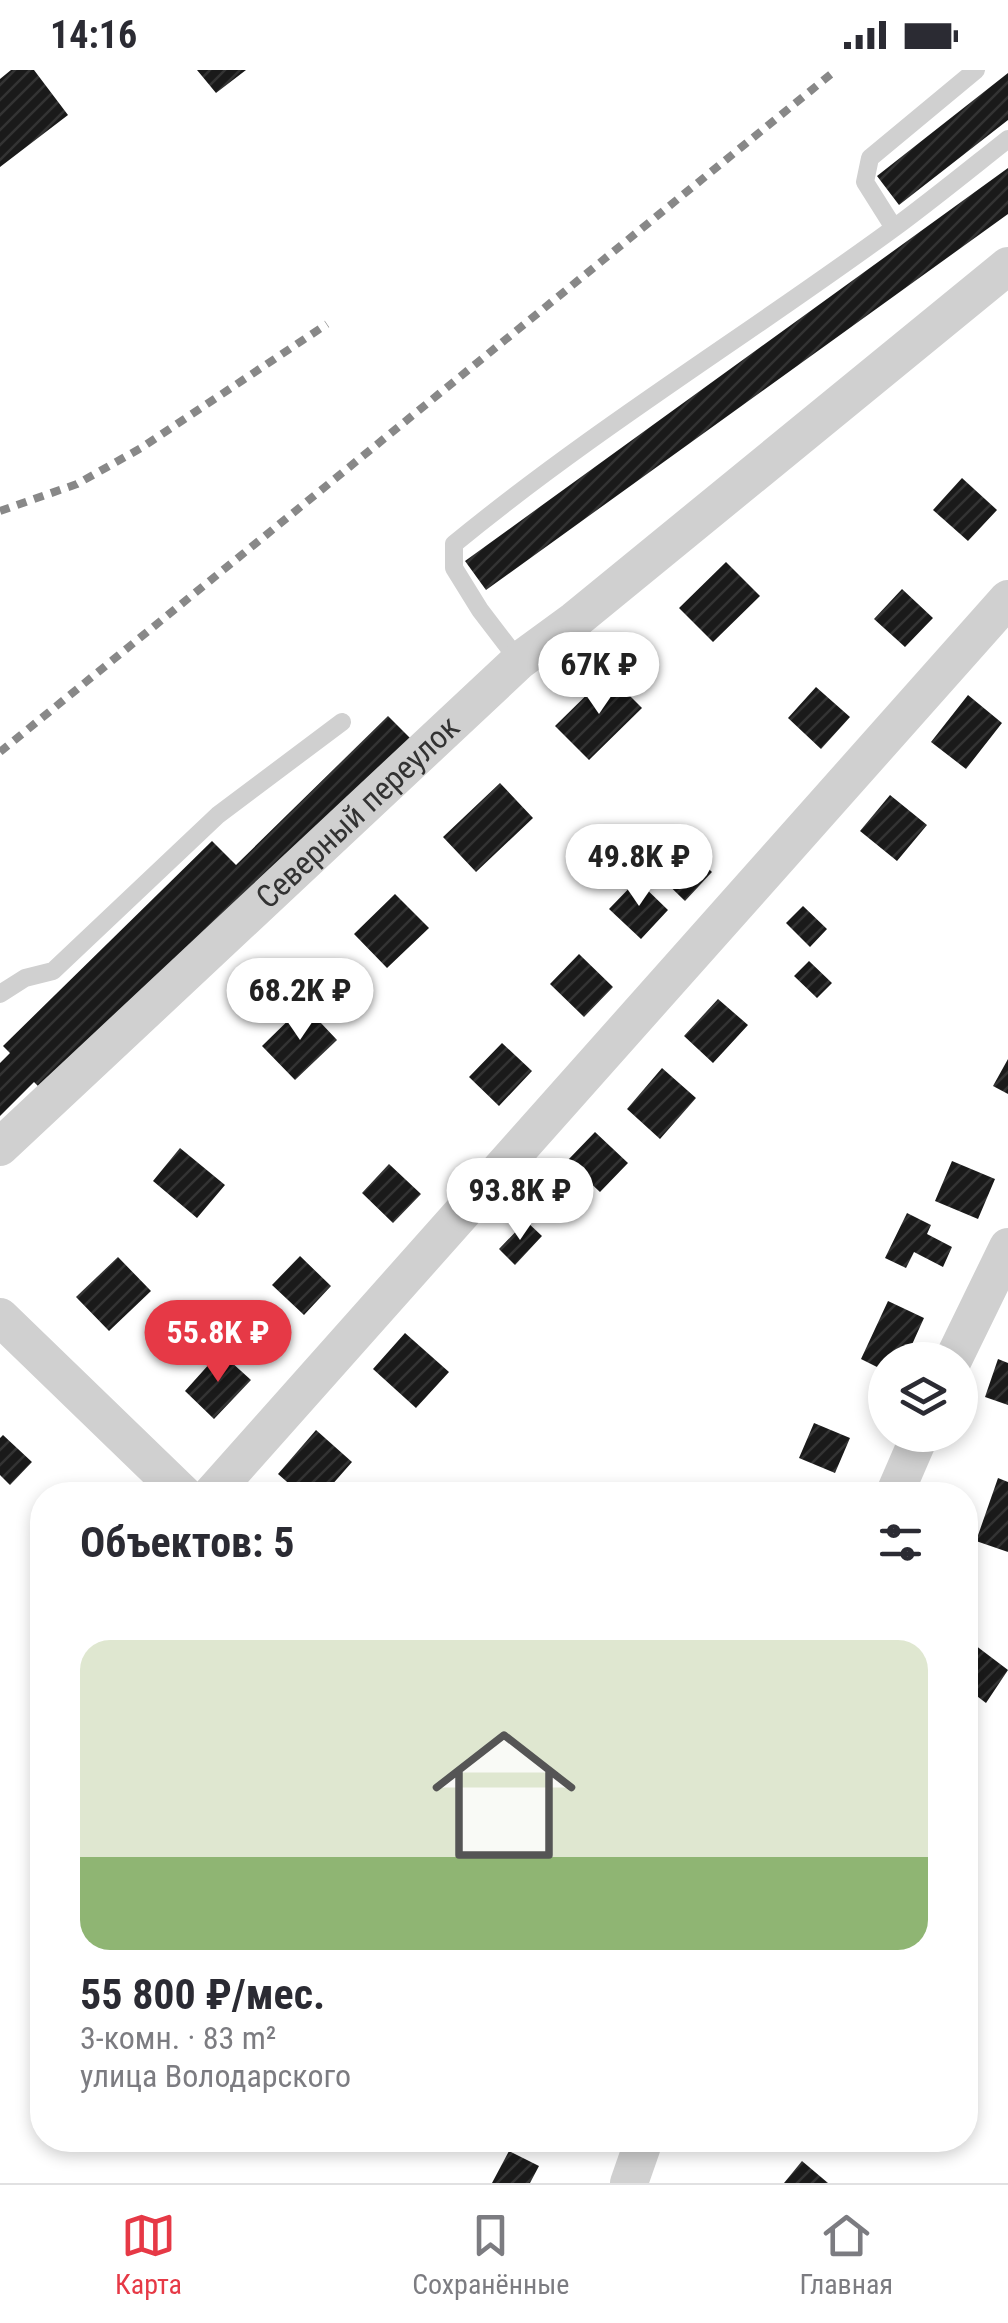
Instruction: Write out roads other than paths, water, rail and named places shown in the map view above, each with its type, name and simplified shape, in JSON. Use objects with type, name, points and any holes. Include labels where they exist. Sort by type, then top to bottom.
[{"type":"street","name":"Северный переулок","points":[[0,1147],[519,661],[575,620],[1008,266]]},
{"type":"street","points":[[223,1482],[586,1080],[1008,600]]},
{"type":"street","points":[[962,1342],[1008,1247]]},
{"type":"street","points":[[0,1317],[171,1482]]},
{"type":"street","points":[[900,1482],[913,1452]]},
{"type":"street","points":[[630,2183],[640,2152]]},
{"type":"lane","points":[[894,228],[865,182],[870,158],[976,70]]},
{"type":"lane","points":[[519,661],[454,568],[454,544],[669,384],[894,228],[1008,139]]},
{"type":"lane","points":[[0,994],[26,978],[53,970],[218,815],[342,722]]},
{"type":"railway","points":[[0,752],[836,70]]},
{"type":"railway","points":[[0,511],[77,484],[141,448],[327,324]]}]
